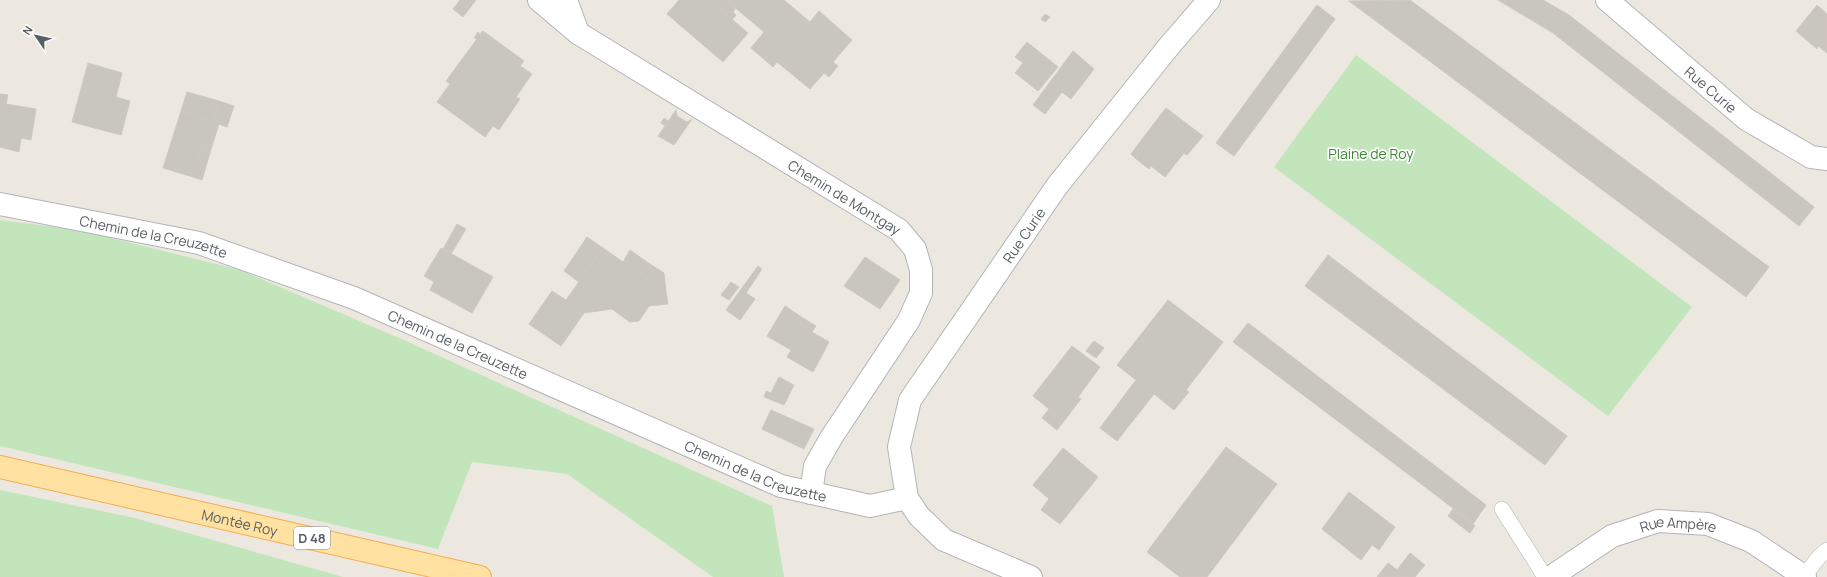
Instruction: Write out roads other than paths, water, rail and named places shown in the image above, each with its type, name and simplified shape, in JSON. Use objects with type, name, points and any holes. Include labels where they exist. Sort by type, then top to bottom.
[{"type":"main road","name":"Montée Roy","points":[[0,467],[480,577]]},
{"type":"street","name":"Chemin de Montgay","points":[[539,0],[578,33],[899,230],[915,248],[921,270],[921,293],[909,320],[831,438],[815,466],[811,493]]},
{"type":"street","points":[[566,0],[578,33]]},
{"type":"street","name":"Rue Curie","points":[[907,498],[899,447],[910,400],[1057,186],[1170,45],[1210,0]]},
{"type":"street","name":"Rue Curie","points":[[1607,0],[1746,119],[1811,157],[1827,158]]},
{"type":"street","name":"Chemin de la Creuzette","points":[[0,204],[200,243],[354,298],[781,486],[870,506],[907,498]]},
{"type":"street","points":[[907,498],[919,516],[944,540],[1031,577]]},
{"type":"street","name":"Rue Ampère","points":[[1551,577],[1612,536],[1658,521],[1708,524],[1751,541],[1805,577]]},
{"type":"lane","points":[[1502,509],[1545,577]]},
{"type":"lane","points":[[1805,577],[1819,557],[1827,550]]},
{"type":"park label","name":"Plaine de Roy","points":[[1371,153]]}]
